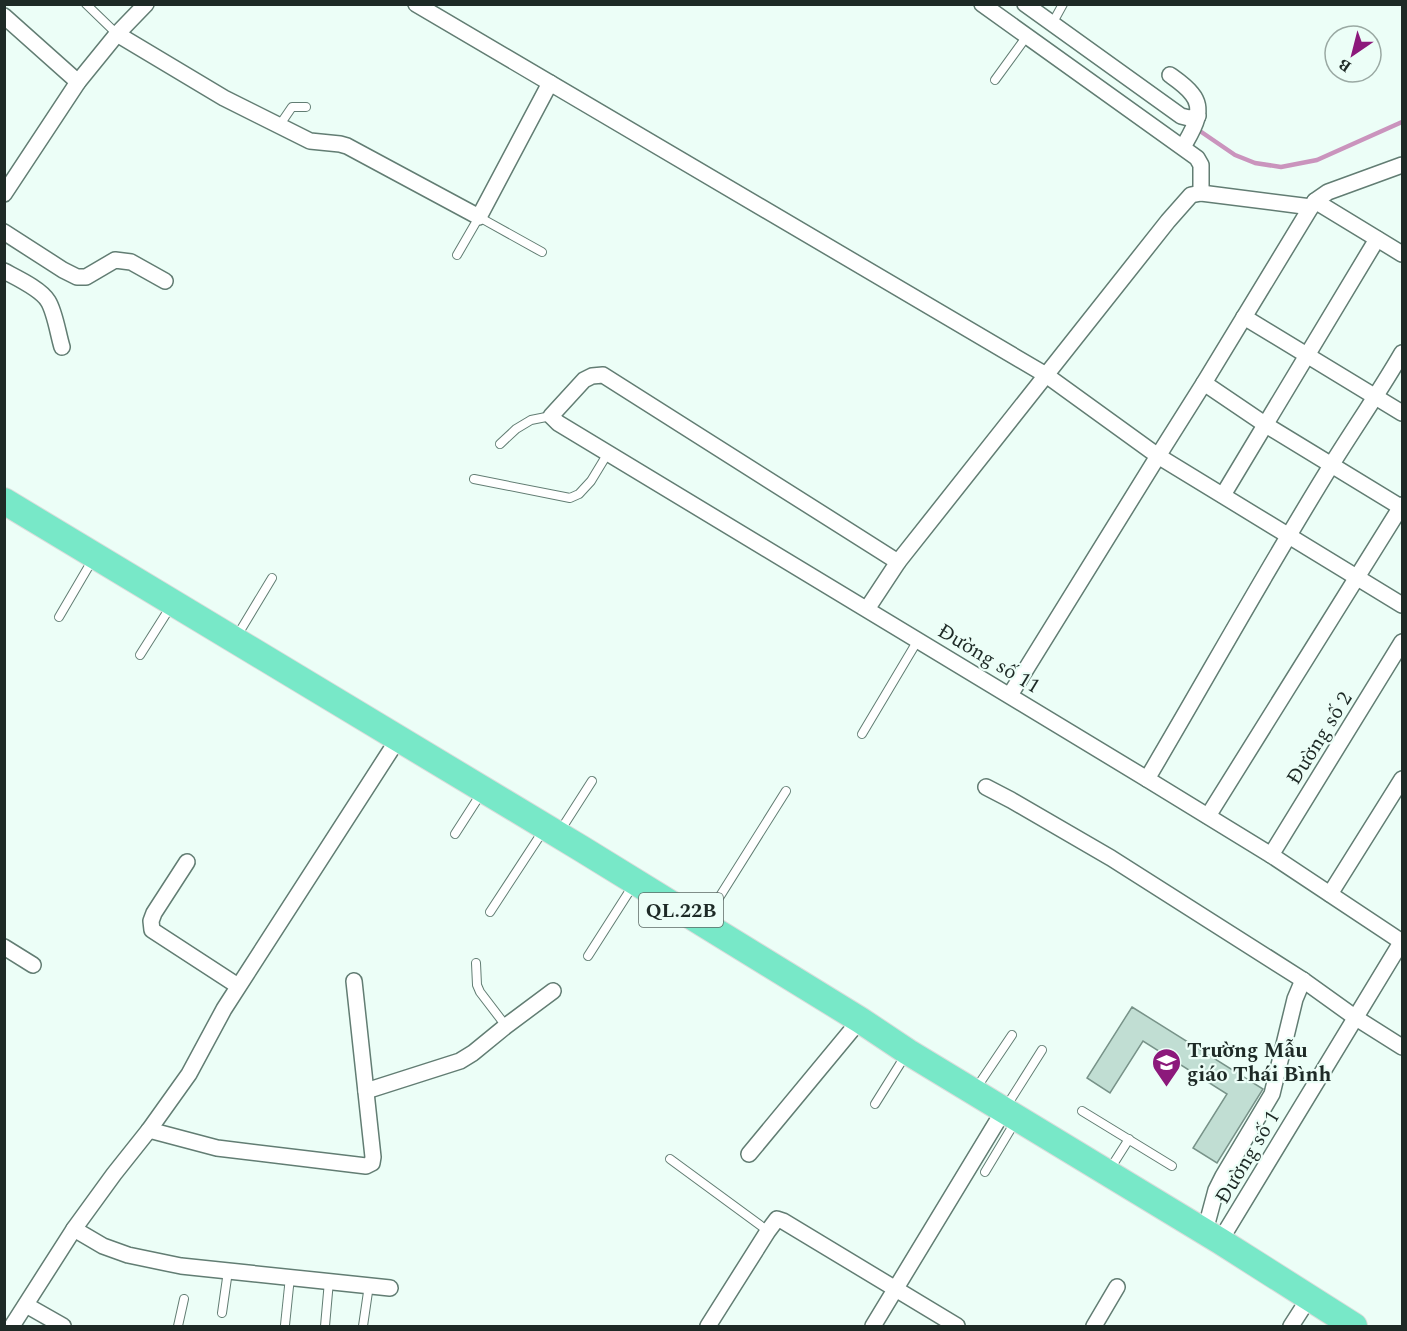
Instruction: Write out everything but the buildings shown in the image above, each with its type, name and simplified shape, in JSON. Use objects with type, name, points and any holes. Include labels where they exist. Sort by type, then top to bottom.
[{"type":"highway","name":"QL.22B","points":[[4,501],[635,882],[908,1052],[1212,1236],[1354,1326]]},
{"type":"street","points":[[4,194],[78,82],[117,34],[147,4]]},
{"type":"street","points":[[416,4],[1046,375],[1158,456],[1402,605]]},
{"type":"street","points":[[982,4],[1027,36],[1191,131]]},
{"type":"street","points":[[1025,4],[1181,116],[1189,118],[1201,165],[1201,193]]},
{"type":"street","points":[[4,16],[78,82]]},
{"type":"street","points":[[117,34],[224,98],[279,126],[310,141],[347,146],[479,217],[550,83]]},
{"type":"street","points":[[1170,75],[1192,94],[1197,105],[1191,131]]},
{"type":"street","points":[[1010,695],[1313,204],[1328,192],[1402,165]]},
{"type":"street","points":[[867,609],[898,562],[1173,214],[1191,195],[1201,193],[1313,204],[1402,254]]},
{"type":"street","points":[[4,232],[77,277],[86,277],[115,260],[131,262],[165,281]]},
{"type":"street","points":[[1223,495],[1377,239]]},
{"type":"street","points":[[4,271],[38,291],[48,300],[62,347]]},
{"type":"street","points":[[1244,316],[1402,413]]},
{"type":"street","points":[[1147,779],[1290,535],[1402,353]]},
{"type":"street","points":[[551,416],[584,380],[592,376],[603,375],[898,562]]},
{"type":"street","points":[[1204,383],[1266,425],[1402,507],[1208,816]]},
{"type":"street","name":"Đường số 11","points":[[551,416],[558,423],[1208,816],[1402,942]]},
{"type":"street","name":"Đường số 2","points":[[1271,855],[1402,642]]},
{"type":"street","points":[[12,1326],[74,1229],[189,1074],[238,986],[398,739]]},
{"type":"street","points":[[1330,894],[1402,779]]},
{"type":"street","points":[[986,787],[1111,858],[1303,980],[1402,1047]]},
{"type":"street","points":[[187,862],[154,913],[151,921],[152,930],[238,986]]},
{"type":"street","name":"Đường số 1","points":[[1212,1236],[1356,1018],[1402,942]]},
{"type":"street","points":[[4,947],[33,965]]},
{"type":"street","points":[[1212,1236],[1216,1190],[1222,1176],[1272,1094],[1295,999],[1303,980]]},
{"type":"street","points":[[148,1130],[217,1148],[366,1166],[372,1163],[354,981]]},
{"type":"street","points":[[366,1092],[460,1061],[553,991]]},
{"type":"street","points":[[749,1154],[860,1020]]},
{"type":"street","points":[[873,1326],[1011,1114]]},
{"type":"street","points":[[708,1326],[777,1219],[957,1326]]},
{"type":"street","points":[[74,1229],[103,1246],[128,1255],[181,1266],[390,1288]]},
{"type":"street","points":[[1094,1326],[1117,1287]]},
{"type":"street","points":[[1291,1326],[1309,1298]]},
{"type":"street","points":[[26,1305],[63,1326]]},
{"type":"lane","points":[[86,4],[117,34]]},
{"type":"lane","points":[[1052,24],[1063,4]]},
{"type":"lane","points":[[995,80],[1027,36]]},
{"type":"lane","points":[[279,126],[292,107],[306,107]]},
{"type":"lane","points":[[457,255],[479,217],[542,252]]},
{"type":"lane","points":[[500,444],[516,429],[531,420],[551,416]]},
{"type":"lane","points":[[474,479],[570,498],[579,494],[591,481],[608,453]]},
{"type":"lane","points":[[59,617],[95,555]]},
{"type":"lane","points":[[234,640],[272,578]]},
{"type":"lane","points":[[140,655],[173,603]]},
{"type":"lane","points":[[862,734],[918,640]]},
{"type":"lane","points":[[490,912],[592,781]]},
{"type":"lane","points":[[455,834],[484,790]]},
{"type":"lane","points":[[703,924],[786,791]]},
{"type":"lane","points":[[588,956],[635,882]]},
{"type":"lane","points":[[476,963],[477,985],[480,993],[506,1026]]},
{"type":"lane","points":[[974,1091],[1012,1035]]},
{"type":"lane","points":[[985,1172],[1042,1050]]},
{"type":"lane","points":[[875,1104],[908,1052]]},
{"type":"lane","points":[[1082,1111],[1172,1166]]},
{"type":"lane","points":[[1108,1173],[1129,1139]]},
{"type":"lane","points":[[670,1159],[768,1231]]},
{"type":"lane","points":[[222,1313],[228,1271]]},
{"type":"lane","points":[[285,1325],[290,1277]]},
{"type":"lane","points":[[325,1326],[329,1281]]},
{"type":"lane","points":[[363,1326],[369,1286]]},
{"type":"lane","points":[[178,1326],[184,1299]]},
{"type":"waterway","points":[[1197,129],[1235,155],[1255,163],[1281,167],[1317,160],[1402,122]]},
{"type":"place","name":"Trường Mẫu giáo Thái Bình","points":[[1166,1088]]}]
